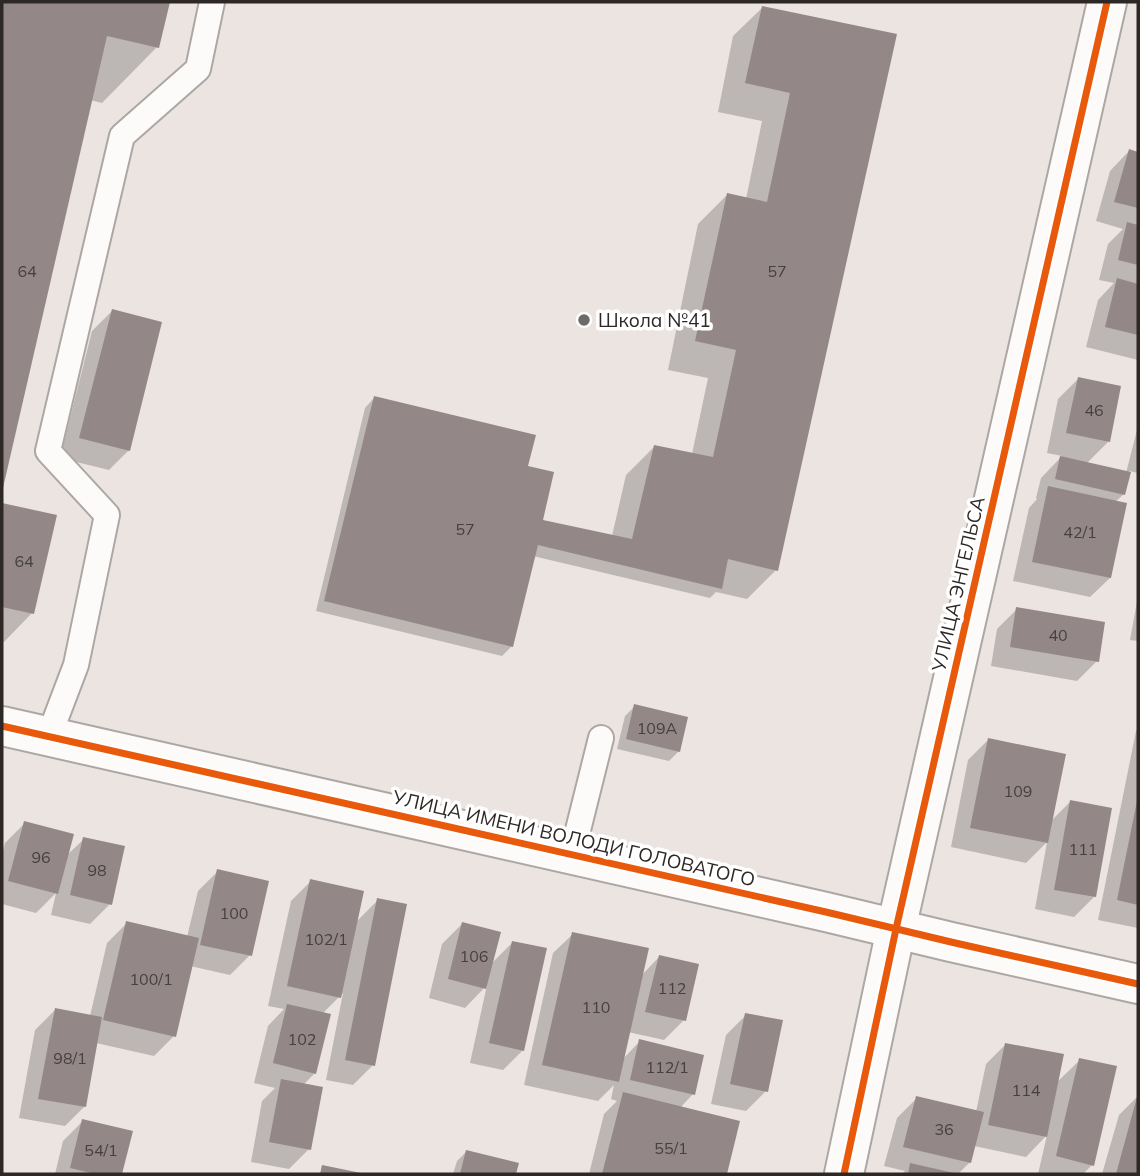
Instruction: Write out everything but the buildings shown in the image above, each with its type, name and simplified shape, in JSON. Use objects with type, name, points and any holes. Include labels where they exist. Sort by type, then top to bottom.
[{"type":"street","name":"УЛИЦА ЭНГЕЛЬСА","points":[[844,1174],[896,929],[1107,2]]},
{"type":"street","name":"УЛИЦА ИМЕНИ ВОЛОДИ ГОЛОВАТОГО","points":[[2,726],[1138,984]]},
{"type":"lane","points":[[49,736],[76,665],[107,515],[48,451],[122,135],[198,69],[212,2]]},
{"type":"lane","points":[[572,854],[601,738]]},
{"type":"cycle path","points":[[844,1174],[896,929],[1107,2]]},
{"type":"cycle path","points":[[2,726],[1138,984]]},
{"type":"place","name":"Школа №41","points":[[584,320]]}]
